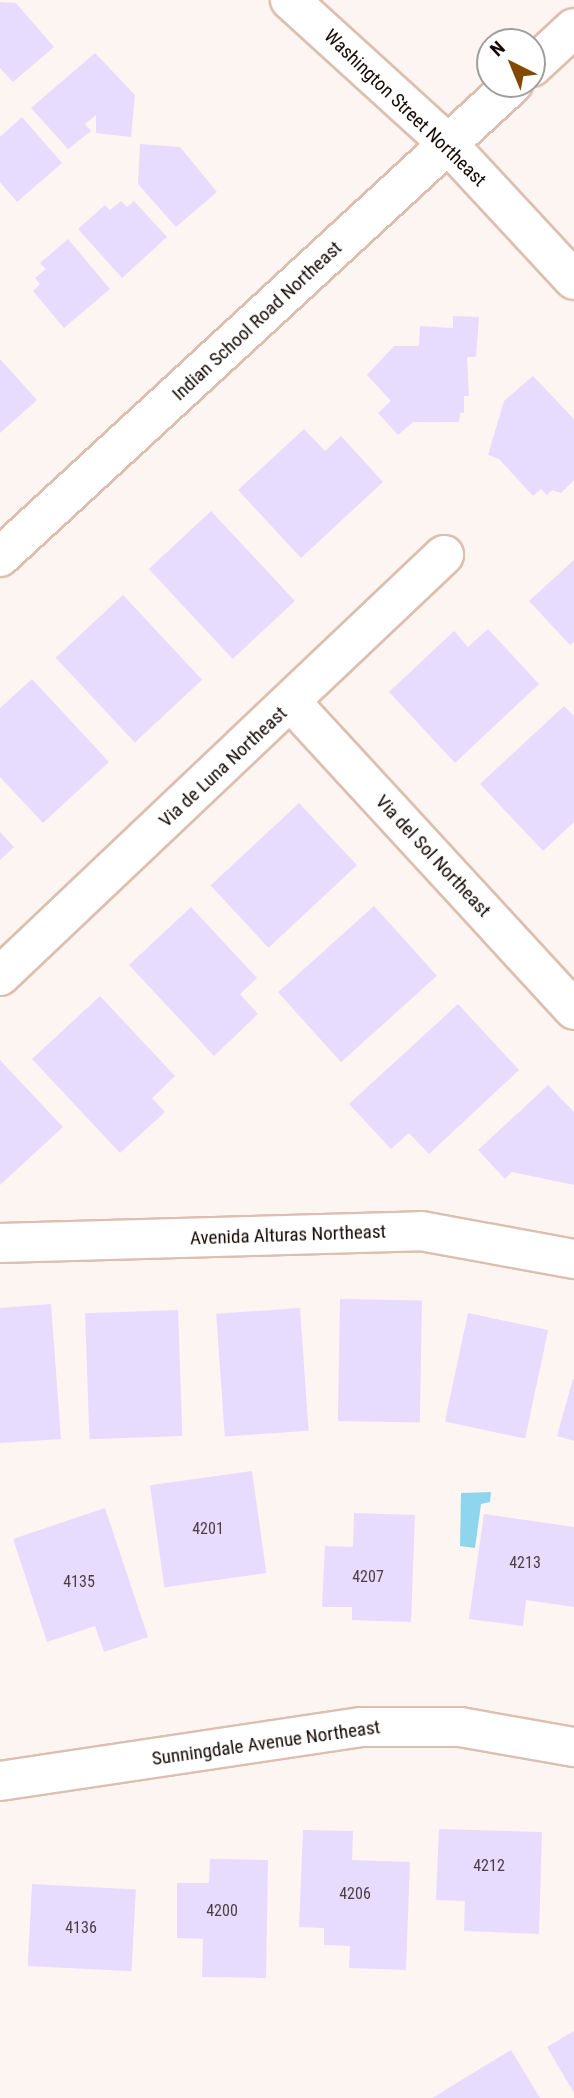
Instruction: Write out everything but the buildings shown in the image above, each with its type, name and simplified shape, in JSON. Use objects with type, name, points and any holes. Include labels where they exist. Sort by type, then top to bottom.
[{"type":"street","name":"Washington Street Northeast","points":[[290,0],[448,145],[574,280]]},
{"type":"street","points":[[546,54],[574,28]]},
{"type":"street","name":"Indian School Road Northeast","points":[[0,558],[498,98]]},
{"type":"street","name":"Via de Luna Northeast","points":[[0,976],[444,555]]},
{"type":"street","name":"Via del Sol Northeast","points":[[291,702],[574,1010]]},
{"type":"street","name":"Avenida Alturas Northeast","points":[[0,1243],[421,1231],[574,1259]]},
{"type":"street","name":"Sunningdale Avenue Northeast","points":[[0,1781],[362,1727],[460,1727],[574,1747]]},
{"type":"water","points":[[491,1492],[490,1502],[481,1504],[475,1548],[460,1546],[461,1493]]}]
